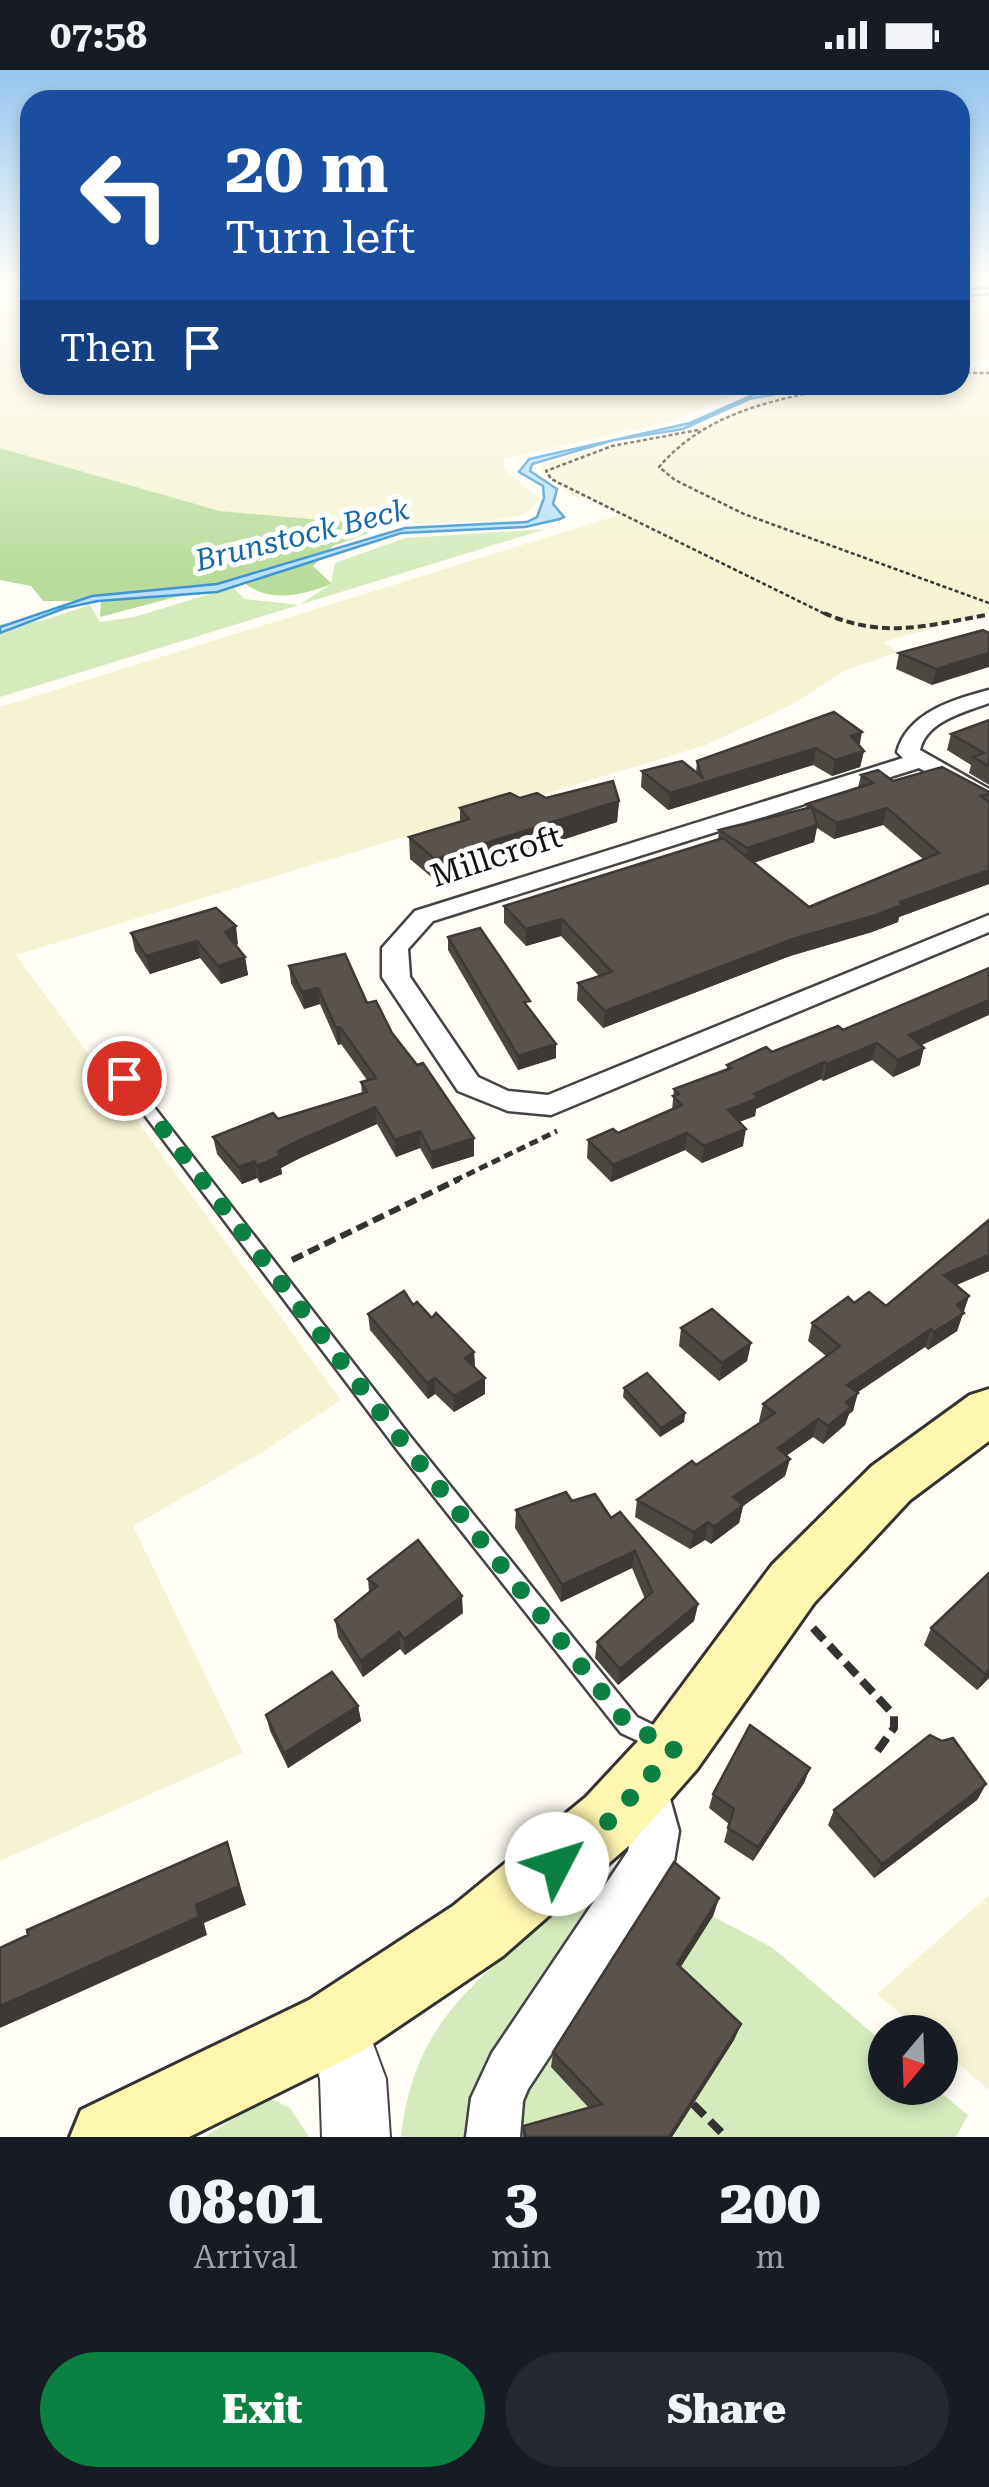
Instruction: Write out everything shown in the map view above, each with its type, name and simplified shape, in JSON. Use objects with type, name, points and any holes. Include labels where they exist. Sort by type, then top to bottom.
[{"type":"main road","points":[[108,2137],[335,2026],[478,1931],[610,1820],[660,1763],[793,1584],[891,1483],[989,1411]]},
{"type":"street","points":[[989,696],[916,731],[908,752],[989,799]]},
{"type":"street","name":"Millcroft","points":[[918,761],[424,916],[395,948],[396,977],[468,1084],[486,1096],[509,1102],[552,1105],[989,922]]},
{"type":"street","points":[[493,2137],[497,2098],[510,2072],[650,1861],[660,1763]]},
{"type":"street","points":[[335,2026],[353,2079],[356,2137]]},
{"type":"lane","points":[[124,1078],[660,1763]]},
{"type":"path","points":[[698,430],[670,452],[659,467],[675,480],[790,532],[989,603],[987,616],[906,630],[874,630],[829,616],[551,478],[546,471],[612,446],[698,430],[799,395]]},
{"type":"path","points":[[271,1270],[557,1131],[552,1105]]},
{"type":"path","points":[[793,1584],[815,1633],[894,1716],[894,1728],[874,1756]]},
{"type":"path","points":[[693,2104],[726,2137]]},
{"type":"shaded area","points":[[0,377],[20,377],[20,395],[734,395],[668,422],[504,459],[504,469],[540,499],[524,515],[490,521],[352,525],[220,511],[0,448],[0,438],[4,436],[0,435]]},
{"type":"shaded area","points":[[970,377],[989,377],[989,612],[883,642],[897,652],[844,671],[793,704],[706,745],[16,955],[341,1400],[261,1453],[133,1526],[243,1753],[0,1861],[0,707],[619,515],[586,498],[574,497],[543,473],[541,465],[577,453],[695,429],[763,399],[784,395],[970,395]]},
{"type":"shaded area","points":[[989,1895],[989,2090],[958,2063],[958,2015],[902,2015],[877,1994]]},
{"type":"green space","points":[[0,448],[220,511],[388,526],[333,546],[313,566],[332,584],[320,588],[273,595],[240,580],[100,617],[101,601],[43,601],[31,586],[0,580]]},
{"type":"green space","points":[[546,529],[299,605],[331,584],[335,563],[405,538]]},
{"type":"green space","points":[[233,587],[244,599],[299,605],[0,697],[0,624],[41,621],[90,605],[100,622],[134,617]]},
{"type":"green space","points":[[620,1868],[773,1948],[868,2029],[868,2105],[956,2105],[968,2115],[956,2137],[401,2137],[407,2099],[418,2067],[448,2014],[491,1968],[599,1877]]},
{"type":"green space","points":[[268,2097],[290,2108],[309,2137],[204,2137]]},
{"type":"water","name":"Brunstock Beck","points":[[753,395],[771,395],[749,399],[683,429],[614,440],[532,464],[530,471],[557,489],[553,504],[564,517],[560,519],[525,527],[401,533],[217,592],[98,601],[65,608],[0,633],[0,627],[92,596],[217,584],[405,528],[527,522],[537,517],[544,498],[543,486],[519,472],[529,459],[690,423]]},
{"type":"building","points":[[983,630],[989,633],[989,653],[936,669],[899,653]]},
{"type":"building","points":[[834,712],[862,732],[851,736],[864,751],[835,760],[816,748],[670,793],[642,771],[682,761],[702,777],[697,761]]},
{"type":"building","points":[[989,720],[989,766],[973,757],[984,753],[951,734]]},
{"type":"building","points":[[942,767],[989,792],[981,796],[989,802],[989,870],[900,902],[902,905],[876,915],[793,939],[605,1011],[578,983],[612,972],[562,919],[526,929],[504,906],[723,838],[809,907],[939,853],[887,808],[837,823],[807,804],[873,783],[861,775],[878,770],[893,781]]},
{"type":"building","points":[[613,781],[619,801],[435,859],[409,837],[469,819],[460,808],[510,793],[520,798],[537,793],[546,798]]},
{"type":"building","points":[[812,807],[817,825],[747,848],[719,830]]},
{"type":"building","points":[[216,908],[236,926],[225,932],[245,957],[218,966],[197,941],[146,956],[131,933]]},
{"type":"building","points":[[480,928],[530,1001],[524,1002],[556,1044],[518,1056],[448,937]]},
{"type":"building","points":[[345,954],[367,1003],[376,1001],[392,1033],[417,1065],[423,1063],[474,1138],[431,1152],[420,1131],[395,1140],[375,1107],[278,1151],[280,1156],[257,1166],[254,1161],[239,1167],[213,1137],[273,1113],[278,1119],[367,1092],[361,1082],[376,1078],[340,1027],[336,1028],[318,988],[302,992],[289,966]]},
{"type":"building","points":[[989,968],[989,1000],[909,1035],[924,1048],[898,1060],[877,1043],[824,1062],[728,1110],[746,1129],[704,1146],[687,1133],[613,1165],[588,1140],[613,1129],[618,1133],[682,1105],[673,1096],[679,1094],[674,1089],[731,1068],[727,1065],[766,1047],[772,1052],[838,1026],[843,1030]]},
{"type":"building","points":[[989,1220],[989,1255],[944,1275],[969,1296],[957,1305],[964,1313],[934,1332],[931,1329],[847,1385],[858,1393],[846,1402],[851,1407],[828,1426],[818,1419],[778,1448],[790,1459],[733,1497],[743,1505],[714,1527],[708,1522],[694,1532],[637,1500],[692,1461],[696,1465],[775,1413],[763,1404],[840,1346],[812,1323],[848,1297],[854,1303],[869,1292],[886,1306]]},
{"type":"building","points":[[404,1291],[413,1305],[417,1302],[432,1318],[436,1313],[474,1352],[465,1358],[485,1378],[454,1396],[435,1378],[427,1383],[368,1314]]},
{"type":"building","points":[[712,1309],[751,1343],[722,1363],[681,1328]]},
{"type":"building","points":[[647,1373],[685,1413],[661,1428],[624,1388]]},
{"type":"building","points":[[566,1492],[572,1501],[595,1494],[611,1518],[620,1512],[698,1604],[620,1669],[597,1642],[652,1592],[635,1551],[562,1585],[516,1510]]},
{"type":"building","points":[[418,1540],[462,1596],[404,1639],[399,1632],[361,1661],[335,1620],[377,1586],[368,1579]]},
{"type":"building","points":[[989,1573],[989,1670],[985,1674],[931,1628]]},
{"type":"building","points":[[332,1672],[358,1706],[284,1753],[266,1715]]},
{"type":"building","points":[[750,1725],[810,1768],[758,1847],[728,1828],[734,1809],[713,1794]]},
{"type":"building","points":[[930,1735],[942,1741],[953,1738],[986,1784],[882,1864],[834,1810]]},
{"type":"building","points":[[227,1842],[239,1886],[196,1905],[199,1917],[0,2006],[0,1948],[28,1935],[27,1930]]},
{"type":"building","points":[[674,1862],[719,1898],[677,1964],[741,2024],[669,2137],[526,2137],[523,2126],[602,2104],[553,2052]]},
{"type":"route","points":[[124,1078],[406,1446],[629,1726],[675,1748],[610,1820],[557,1864]]}]
